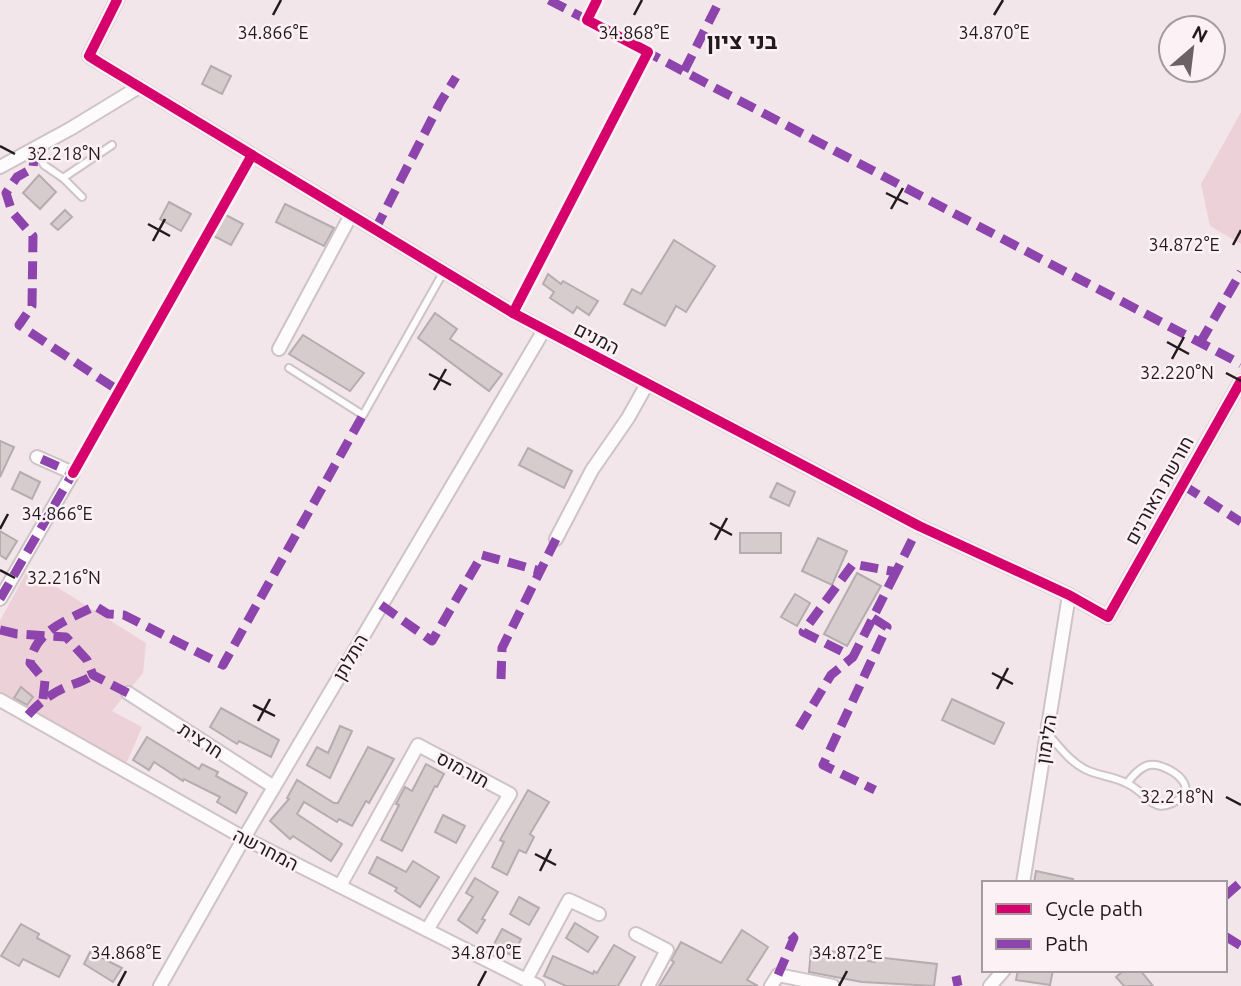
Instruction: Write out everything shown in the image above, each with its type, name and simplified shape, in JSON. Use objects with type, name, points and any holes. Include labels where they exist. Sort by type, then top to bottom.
[{"type":"street","name":"המנים","points":[[117,0],[89,56],[544,330],[919,526],[1069,595],[1108,617]]},
{"type":"street","points":[[0,167],[139,87]]},
{"type":"street","points":[[279,349],[351,215]]},
{"type":"street","name":"התלתן","points":[[160,986],[244,838],[544,330]]},
{"type":"street","name":"חורשת האורנים","points":[[1108,617],[1241,381]]},
{"type":"street","points":[[555,538],[592,470],[648,384]]},
{"type":"street","points":[[0,600],[73,473],[37,457]]},
{"type":"street","name":"הלימון","points":[[1023,881],[1069,595]]},
{"type":"street","name":"חרצית","points":[[128,694],[274,787]]},
{"type":"street","name":"המחרשה","points":[[0,699],[244,838],[538,986]]},
{"type":"street","name":"תורמוס","points":[[340,886],[418,745],[510,794],[427,930]]},
{"type":"street","points":[[526,980],[569,900],[599,914]]},
{"type":"street","points":[[636,934],[667,950],[648,986]]},
{"type":"street","points":[[990,986],[1002,972]]},
{"type":"street","points":[[771,986],[778,975],[833,986]]},
{"type":"lane","points":[[63,178],[112,145]]},
{"type":"lane","points":[[35,148],[44,165],[63,178],[82,197]]},
{"type":"lane","points":[[289,368],[363,415],[444,271]]},
{"type":"lane","points":[[1047,733],[1074,762],[1088,771],[1128,783],[1150,802],[1164,806],[1174,804],[1186,794],[1184,783],[1179,777],[1156,765],[1147,765],[1128,783]]},
{"type":"shaded area","points":[[1241,112],[1241,244],[1210,226],[1201,184]]},
{"type":"shaded area","points":[[28,569],[146,643],[143,673],[112,711],[142,727],[126,764],[0,694],[0,621]]},
{"type":"building","points":[[211,66],[231,76],[222,94],[202,84]]},
{"type":"building","points":[[39,175],[56,192],[40,209],[23,193]]},
{"type":"building","points":[[169,202],[191,214],[181,231],[160,219]]},
{"type":"building","points":[[285,204],[334,228],[324,246],[276,222]]},
{"type":"building","points":[[65,210],[72,217],[58,230],[51,224]]},
{"type":"building","points":[[222,213],[243,224],[231,245],[210,234]]},
{"type":"building","points":[[674,240],[715,266],[686,312],[676,306],[665,326],[624,304],[632,289],[641,294]]},
{"type":"building","points":[[548,274],[561,284],[563,281],[598,301],[589,315],[577,307],[573,313],[550,298],[554,292],[543,284]]},
{"type":"building","points":[[435,313],[457,329],[450,339],[502,374],[489,391],[418,338]]},
{"type":"building","points":[[303,335],[364,373],[350,391],[289,354]]},
{"type":"building","points":[[0,441],[14,447],[0,477]]},
{"type":"building","points":[[528,448],[572,471],[564,488],[519,465]]},
{"type":"building","points":[[20,472],[40,482],[32,499],[12,489]]},
{"type":"building","points":[[777,483],[795,492],[789,506],[770,497]]},
{"type":"building","points":[[0,531],[17,541],[6,559],[0,555]]},
{"type":"building","points":[[740,533],[781,533],[781,553],[740,553]]},
{"type":"building","points":[[818,538],[847,551],[832,585],[802,571]]},
{"type":"building","points":[[857,573],[881,586],[847,646],[824,634]]},
{"type":"building","points":[[795,594],[810,603],[797,626],[781,617]]},
{"type":"building","points":[[21,687],[33,697],[27,705],[14,698]]},
{"type":"building","points":[[952,699],[1004,723],[994,744],[942,720]]},
{"type":"building","points":[[221,708],[279,740],[271,757],[239,741],[237,744],[210,727]]},
{"type":"building","points":[[340,726],[352,731],[330,778],[307,765],[317,747],[328,753]]},
{"type":"building","points":[[147,737],[199,769],[202,764],[218,772],[216,776],[247,793],[236,813],[217,802],[220,797],[184,779],[183,781],[154,762],[149,770],[133,760]]},
{"type":"building","points":[[368,747],[394,759],[369,803],[366,801],[352,826],[339,819],[337,822],[304,802],[297,814],[342,844],[331,861],[293,836],[290,839],[270,821],[289,799],[287,798],[297,780],[338,803]]},
{"type":"building","points":[[426,764],[444,774],[437,787],[435,786],[402,851],[381,840],[405,787],[412,791]]},
{"type":"building","points":[[528,790],[549,802],[530,834],[534,837],[526,853],[519,850],[507,875],[492,867],[504,842],[500,840]]},
{"type":"building","points":[[443,815],[465,826],[456,843],[435,832]]},
{"type":"building","points":[[377,857],[406,872],[413,861],[439,877],[420,907],[395,891],[397,888],[369,873]]},
{"type":"building","points":[[1036,871],[1073,879],[1072,881],[1034,881]]},
{"type":"building","points":[[475,878],[498,892],[477,933],[458,920],[473,897],[466,893]]},
{"type":"building","points":[[519,897],[539,908],[529,925],[510,914]]},
{"type":"building","points":[[575,923],[598,937],[588,952],[566,938]]},
{"type":"building","points":[[21,924],[39,934],[37,938],[70,956],[59,977],[23,959],[19,966],[1,956]]},
{"type":"building","points":[[502,929],[521,939],[513,956],[493,946]]},
{"type":"building","points":[[742,930],[768,947],[747,980],[758,986],[659,986],[674,962],[671,960],[681,942],[721,963]]},
{"type":"building","points":[[614,945],[635,957],[618,986],[566,986],[544,976],[553,956],[593,974],[594,971],[597,973]]},
{"type":"building","points":[[811,949],[839,952],[838,956],[875,962],[876,957],[937,964],[934,986],[862,982],[809,972]]},
{"type":"building","points":[[90,952],[122,968],[113,982],[84,964]]},
{"type":"building","points":[[1018,972],[1053,972],[1050,985],[1016,980]]},
{"type":"building","points":[[1122,972],[1142,972],[1153,986],[1124,986],[1116,977]]},
{"type":"marked path","points":[[549,0],[591,22]]},
{"type":"marked path","points":[[684,71],[720,0]]},
{"type":"marked path","points":[[643,50],[1241,364]]},
{"type":"marked path","points":[[375,230],[456,77]]},
{"type":"marked path","points":[[35,148],[33,168],[17,177],[6,193],[12,212],[33,236],[32,306],[19,325],[119,391]]},
{"type":"marked path","points":[[1200,343],[1241,272]]},
{"type":"marked path","points":[[43,699],[45,681],[30,663],[38,642],[54,627],[95,606],[108,614],[124,615],[223,665],[363,415]]},
{"type":"marked path","points":[[0,599],[73,473],[37,457]]},
{"type":"marked path","points":[[1183,485],[1241,522]]},
{"type":"marked path","points":[[896,572],[853,657],[803,632],[853,564],[896,572],[919,526]]},
{"type":"marked path","points":[[501,679],[502,648],[556,539]]},
{"type":"marked path","points":[[381,605],[432,641],[482,555],[540,571]]},
{"type":"marked path","points":[[873,618],[887,627],[823,765],[875,790]]},
{"type":"marked path","points":[[0,630],[17,634],[66,637],[87,660],[93,675],[128,693]]},
{"type":"marked path","points":[[799,728],[831,675],[853,657]]},
{"type":"marked path","points":[[28,715],[55,693],[93,675]]},
{"type":"marked path","points":[[1227,894],[1241,882]]},
{"type":"marked path","points":[[778,975],[794,938],[788,932]]},
{"type":"marked path","points":[[1227,937],[1241,946]]},
{"type":"marked path","points":[[956,976],[958,986]]},
{"type":"cycle path","points":[[117,0],[89,56],[100,63],[513,313],[919,526],[1069,595],[1108,617],[1241,381]]},
{"type":"cycle path","points":[[513,313],[648,52],[587,20],[597,0]]},
{"type":"cycle path","points":[[73,473],[252,155]]},
{"type":"district","name":"בני ציון","points":[[742,40]]}]
